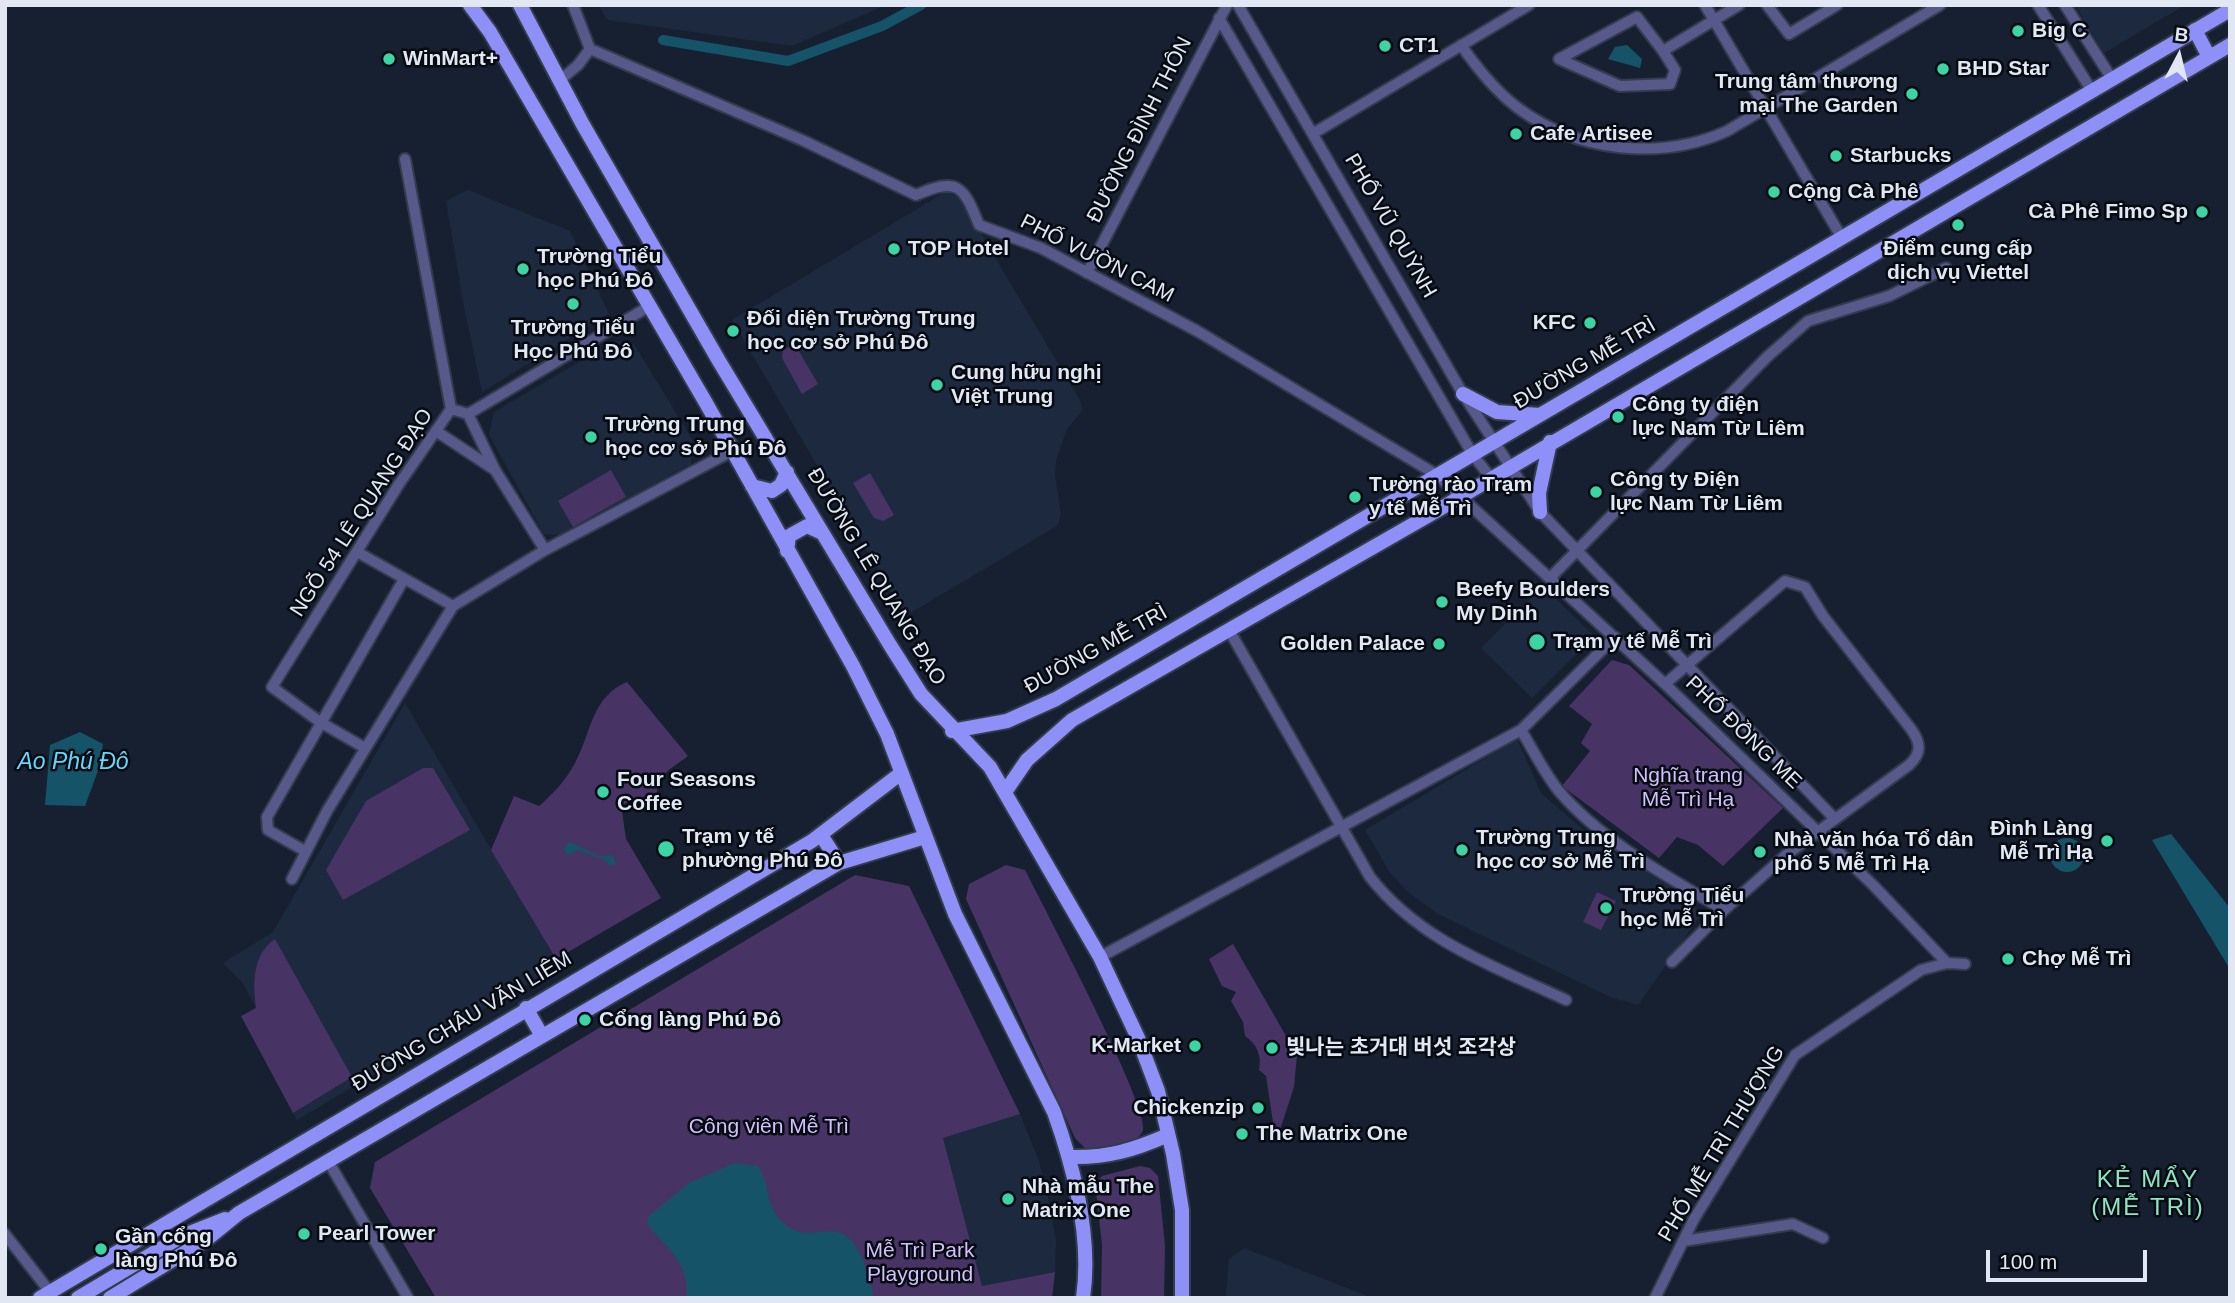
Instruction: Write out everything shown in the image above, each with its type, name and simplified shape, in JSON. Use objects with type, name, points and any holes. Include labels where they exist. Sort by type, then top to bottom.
[{"type":"main road","points":[[470,5],[525,92],[732,451],[853,666],[887,734],[955,914],[1054,1112],[1070,1157],[1083,1242],[1083,1298]]},
{"type":"main road","name":"ĐƯỜNG LÊ QUANG ĐẠO","points":[[520,5],[559,81],[719,361],[823,534],[921,694],[952,731],[990,767],[1100,957],[1158,1091],[1182,1210],[1182,1298]]},
{"type":"main road","name":"ĐƯỜNG MỄ TRÌ","points":[[952,731],[1007,721],[1056,699],[2230,10]]},
{"type":"main road","points":[[2195,30],[2209,57]]},
{"type":"main road","points":[[1006,792],[1027,760],[1070,722],[1463,496],[1509,466],[2230,45]]},
{"type":"main road","points":[[1463,394],[1497,412],[1541,415]]},
{"type":"main road","points":[[1541,512],[1539,492],[1550,442]]},
{"type":"main road","points":[[752,486],[772,491],[782,485],[787,472]]},
{"type":"main road","points":[[787,552],[789,536],[797,529],[807,526],[823,534]]},
{"type":"main road","points":[[1056,699],[1070,722]]},
{"type":"main road","name":"ĐƯỜNG CHÂU VĂN LIÊM","points":[[45,1295],[821,835],[900,774]]},
{"type":"main road","points":[[821,835],[839,863]]},
{"type":"main road","points":[[78,1298],[182,1236],[239,1213],[839,863],[925,837]]},
{"type":"main road","points":[[526,1008],[542,1036]]},
{"type":"main road","points":[[1070,1157],[1111,1156],[1132,1151],[1168,1135]]},
{"type":"main road","points":[[110,1298],[207,1239],[239,1213]]},
{"type":"street","points":[[559,81],[578,65],[590,49],[573,5]]},
{"type":"street","name":"ĐƯỜNG ĐÌNH THÔN","points":[[1087,274],[1227,5]]},
{"type":"street","name":"PHỐ VŨ QUỲNH","points":[[1238,5],[1314,132],[1463,394],[1509,466]]},
{"type":"street","points":[[1314,132],[1529,5]]},
{"type":"street","points":[[1705,5],[1842,238]]},
{"type":"street","points":[[1663,51],[1740,5]]},
{"type":"street","points":[[1766,5],[1789,34],[1837,5]]},
{"type":"street","points":[[1461,45],[1490,82],[1518,108],[1553,129],[1612,145],[1649,149],[1695,144],[1727,131],[1940,5]]},
{"type":"street","points":[[2038,5],[2092,91]]},
{"type":"street","points":[[2065,5],[2112,79]]},
{"type":"street","points":[[1637,17],[1663,51],[1675,70],[1670,85],[1620,86],[1559,58],[1637,17]]},
{"type":"street","name":"PHỐ VŨ QUỲNH","points":[[1219,18],[1473,455]]},
{"type":"street","name":"PHỐ VƯỜN CAM","points":[[590,49],[802,140],[916,195],[944,183],[954,185],[965,193],[979,225],[1030,243],[1257,366],[1437,475],[1463,496]]},
{"type":"street","points":[[405,159],[451,409]]},
{"type":"street","points":[[1551,577],[1767,357],[1808,321],[1889,296],[1946,268]]},
{"type":"street","name":"NGÕ 54 LÊ QUANG ĐẠO","points":[[320,722],[272,687],[359,553],[399,484],[451,409],[468,414],[648,307]]},
{"type":"street","points":[[468,414],[495,470],[545,550]]},
{"type":"street","points":[[436,431],[495,470]]},
{"type":"street","points":[[292,879],[305,851],[365,748],[453,606],[545,550],[732,451]]},
{"type":"street","points":[[1473,455],[1491,478]]},
{"type":"street","name":"PHỐ ĐỒNG ME","points":[[1509,466],[1541,512],[1577,551],[1834,818]]},
{"type":"street","name":"PHỐ ĐỒNG ME","points":[[1463,496],[1665,684],[1947,963]]},
{"type":"street","points":[[359,553],[453,606]]},
{"type":"street","points":[[305,851],[268,830],[267,817],[404,579]]},
{"type":"street","points":[[1665,684],[1785,581],[1797,582],[1805,587],[1823,616],[1911,729],[1919,747],[1914,760],[1816,831],[1724,910],[1672,962]]},
{"type":"street","points":[[1229,630],[1370,877],[1392,904],[1436,939],[1566,1000]]},
{"type":"street","points":[[1100,957],[1521,730],[1615,637]]},
{"type":"street","points":[[320,722],[365,748]]},
{"type":"street","points":[[1521,730],[1558,790],[1611,838],[1658,871],[1724,910]]},
{"type":"street","points":[[1947,963],[1965,964]]},
{"type":"street","name":"PHỐ MỄ TRÌ THƯỢNG","points":[[1655,1298],[1683,1241],[1794,1055],[1921,970],[1947,963]]},
{"type":"street","points":[[328,1161],[408,1298]]},
{"type":"street","points":[[1683,1241],[1793,1224],[1823,1238]]},
{"type":"street","points":[[5,1234],[45,1295]]},
{"type":"shaded area","points":[[598,5],[886,5],[792,46],[608,20]]},
{"type":"shaded area","points":[[2075,5],[2185,5],[2104,53]]},
{"type":"shaded area","name":"Trường Tiểu học Phú Đô","points":[[468,190],[570,231],[609,314],[482,392],[446,201]]},
{"type":"shaded area","points":[[947,191],[961,200],[1081,402],[1082,411],[1067,429],[1056,460],[1055,475],[1061,515],[1057,526],[905,616],[732,320]]},
{"type":"shaded area","name":"Trường Trung học cơ sở Phú Đô","points":[[615,341],[634,344],[692,439],[691,464],[560,535],[544,534],[489,435],[494,412]]},
{"type":"shaded area","name":"Trạm y tế Mễ Trì","points":[[1543,586],[1594,636],[1532,698],[1481,648]]},
{"type":"shaded area","points":[[405,703],[559,965],[297,1120],[241,1016],[256,1008],[242,982],[223,963],[273,932]]},
{"type":"shaded area","points":[[1517,739],[1541,793],[1596,841],[1691,900],[1700,916],[1638,1005],[1610,997],[1438,914],[1408,892],[1389,871],[1365,830]]},
{"type":"shaded area","points":[[1020,1114],[1039,1161],[1048,1198],[1056,1240],[1055,1272],[982,1286],[943,1138]]},
{"type":"shaded area","points":[[1244,1248],[1373,1298],[1226,1298],[1229,1259]]},
{"type":"green space","points":[[794,343],[818,384],[802,394],[782,358],[783,351]]},
{"type":"green space","points":[[611,470],[626,497],[573,527],[558,501]]},
{"type":"green space","points":[[870,473],[894,515],[883,521],[874,518],[853,483]]},
{"type":"green space","name":"Nghĩa trang Mễ Trì Hạ","points":[[1612,660],[1629,665],[1783,808],[1723,866],[1698,845],[1677,837],[1659,858],[1562,786],[1590,751],[1581,743],[1592,724],[1569,706]]},
{"type":"green space","points":[[627,682],[688,756],[663,776],[657,793],[621,805],[626,839],[661,898],[556,959],[491,850],[514,796],[539,806],[549,797],[575,763],[599,707],[606,697]]},
{"type":"green space","points":[[423,768],[433,768],[470,830],[343,900],[326,870],[366,801]]},
{"type":"green space","points":[[1006,865],[1025,870],[1113,1047],[1140,1113],[1143,1130],[1134,1140],[1108,1147],[1085,1148],[1075,1138],[966,899],[969,884]]},
{"type":"green space","name":"Công viên Mễ Trì","points":[[855,875],[909,886],[1020,1114],[943,1138],[982,1286],[1055,1272],[1052,1298],[436,1298],[370,1188],[375,1162]]},
{"type":"green space","points":[[1597,892],[1616,901],[1601,930],[1583,922]]},
{"type":"green space","points":[[275,939],[352,1077],[293,1113],[241,1016],[256,1008],[254,989],[258,961]]},
{"type":"green space","points":[[1233,944],[1297,1055],[1294,1087],[1276,1142],[1266,1076],[1259,1070],[1258,1051],[1245,1036],[1243,1022],[1231,1001],[1236,992],[1222,986],[1209,959]]},
{"type":"green space","points":[[1140,1166],[1150,1168],[1158,1176],[1165,1246],[1164,1298],[1101,1298],[1102,1245],[1095,1183],[1102,1176]]},
{"type":"water","points":[[1627,45],[1642,59],[1640,68],[1608,59],[1615,47]]},
{"type":"water","name":"Ao Phú Đô","points":[[80,732],[103,744],[99,768],[85,806],[45,805],[50,745]]},
{"type":"water","points":[[2171,834],[2230,908],[2228,966],[2152,840]]},
{"type":"water","points":[[2067,838],[2079,843],[2084,855],[2079,867],[2067,872],[2055,867],[2050,855],[2055,843]]},
{"type":"water","points":[[569,842],[600,856],[612,855],[616,864],[610,866],[605,860],[578,850],[567,855],[564,849]]},
{"type":"water","points":[[735,1163],[758,1166],[775,1214],[794,1230],[843,1234],[854,1244],[864,1264],[874,1298],[686,1298],[687,1287],[682,1268],[650,1228],[647,1222],[649,1216],[689,1183]]},
{"type":"waterway","points":[[663,40],[788,61],[882,26],[921,5]]},
{"type":"place","name":"Big C","points":[[2018,31]]},
{"type":"place","name":"CT1","points":[[1385,46]]},
{"type":"place","name":"WinMart+","points":[[389,59]]},
{"type":"place","name":"BHD Star","points":[[1943,69]]},
{"type":"place","name":"Trung tâm thương mại The Garden","points":[[1912,94]]},
{"type":"place","name":"Cafe Artisee","points":[[1516,134]]},
{"type":"place","name":"Starbucks","points":[[1836,156]]},
{"type":"place","name":"Cộng Cà Phê","points":[[1774,192]]},
{"type":"place","name":"Cà Phê Fimo Sp","points":[[2202,212]]},
{"type":"place","name":"Điểm cung cấp dịch vụ Viettel","points":[[1958,225]]},
{"type":"place","name":"TOP Hotel","points":[[894,249]]},
{"type":"place","name":"Trường Tiểu học Phú Đô","points":[[523,269]]},
{"type":"place","name":"Trường Tiểu Học Phú Đô","points":[[573,304]]},
{"type":"place","name":"KFC","points":[[1590,323]]},
{"type":"place","name":"Đối diện Trường Trung học cơ sở Phú Đô","points":[[733,331]]},
{"type":"place","name":"Cung hữu nghị Việt Trung","points":[[937,385]]},
{"type":"place","name":"Công ty điện lực Nam Từ Liêm","points":[[1618,417]]},
{"type":"place","name":"Trường Trung học cơ sở Phú Đô","points":[[591,437]]},
{"type":"place","name":"Công ty Điện lực Nam Từ Liêm","points":[[1596,492]]},
{"type":"place","name":"Tường rào Trạm y tế Mễ Trì","points":[[1355,497]]},
{"type":"place","name":"Beefy Boulders My Dinh","points":[[1442,602]]},
{"type":"place","name":"Trạm y tế Mễ Trì","points":[[1537,642]]},
{"type":"place","name":"Golden Palace","points":[[1439,644]]},
{"type":"place","name":"Four Seasons Coffee","points":[[603,792]]},
{"type":"place","name":"Đình Làng Mễ Trì Hạ","points":[[2107,841]]},
{"type":"place","name":"Trạm y tế phường Phú Đô","points":[[666,849]]},
{"type":"place","name":"Trường Trung học cơ sở Mễ Trì","points":[[1462,850]]},
{"type":"place","name":"Nhà văn hóa Tổ dân phố 5 Mễ Trì Hạ","points":[[1760,852]]},
{"type":"place","name":"Trường Tiểu học Mễ Trì","points":[[1606,908]]},
{"type":"place","name":"Chợ Mễ Trì","points":[[2008,959]]},
{"type":"place","name":"Cổng làng Phú Đô","points":[[585,1020]]},
{"type":"place","name":"K-Market","points":[[1195,1046]]},
{"type":"place","name":"빛나는 초거대 버섯 조각상","points":[[1272,1048]]},
{"type":"place","name":"Chickenzip","points":[[1258,1108]]},
{"type":"place","name":"The Matrix One","points":[[1242,1134]]},
{"type":"place","name":"Nhà mẫu The Matrix One","points":[[1008,1199]]},
{"type":"place","name":"Pearl Tower","points":[[304,1234]]},
{"type":"place","name":"Gần cổng làng Phú Đô","points":[[101,1249]]},
{"type":"district","name":"KẺ MẨY (MỄ TRÌ)","points":[[2148,1194]]},
{"type":"park label","name":"Mễ Trì Park Playground","points":[[920,1263]]}]
